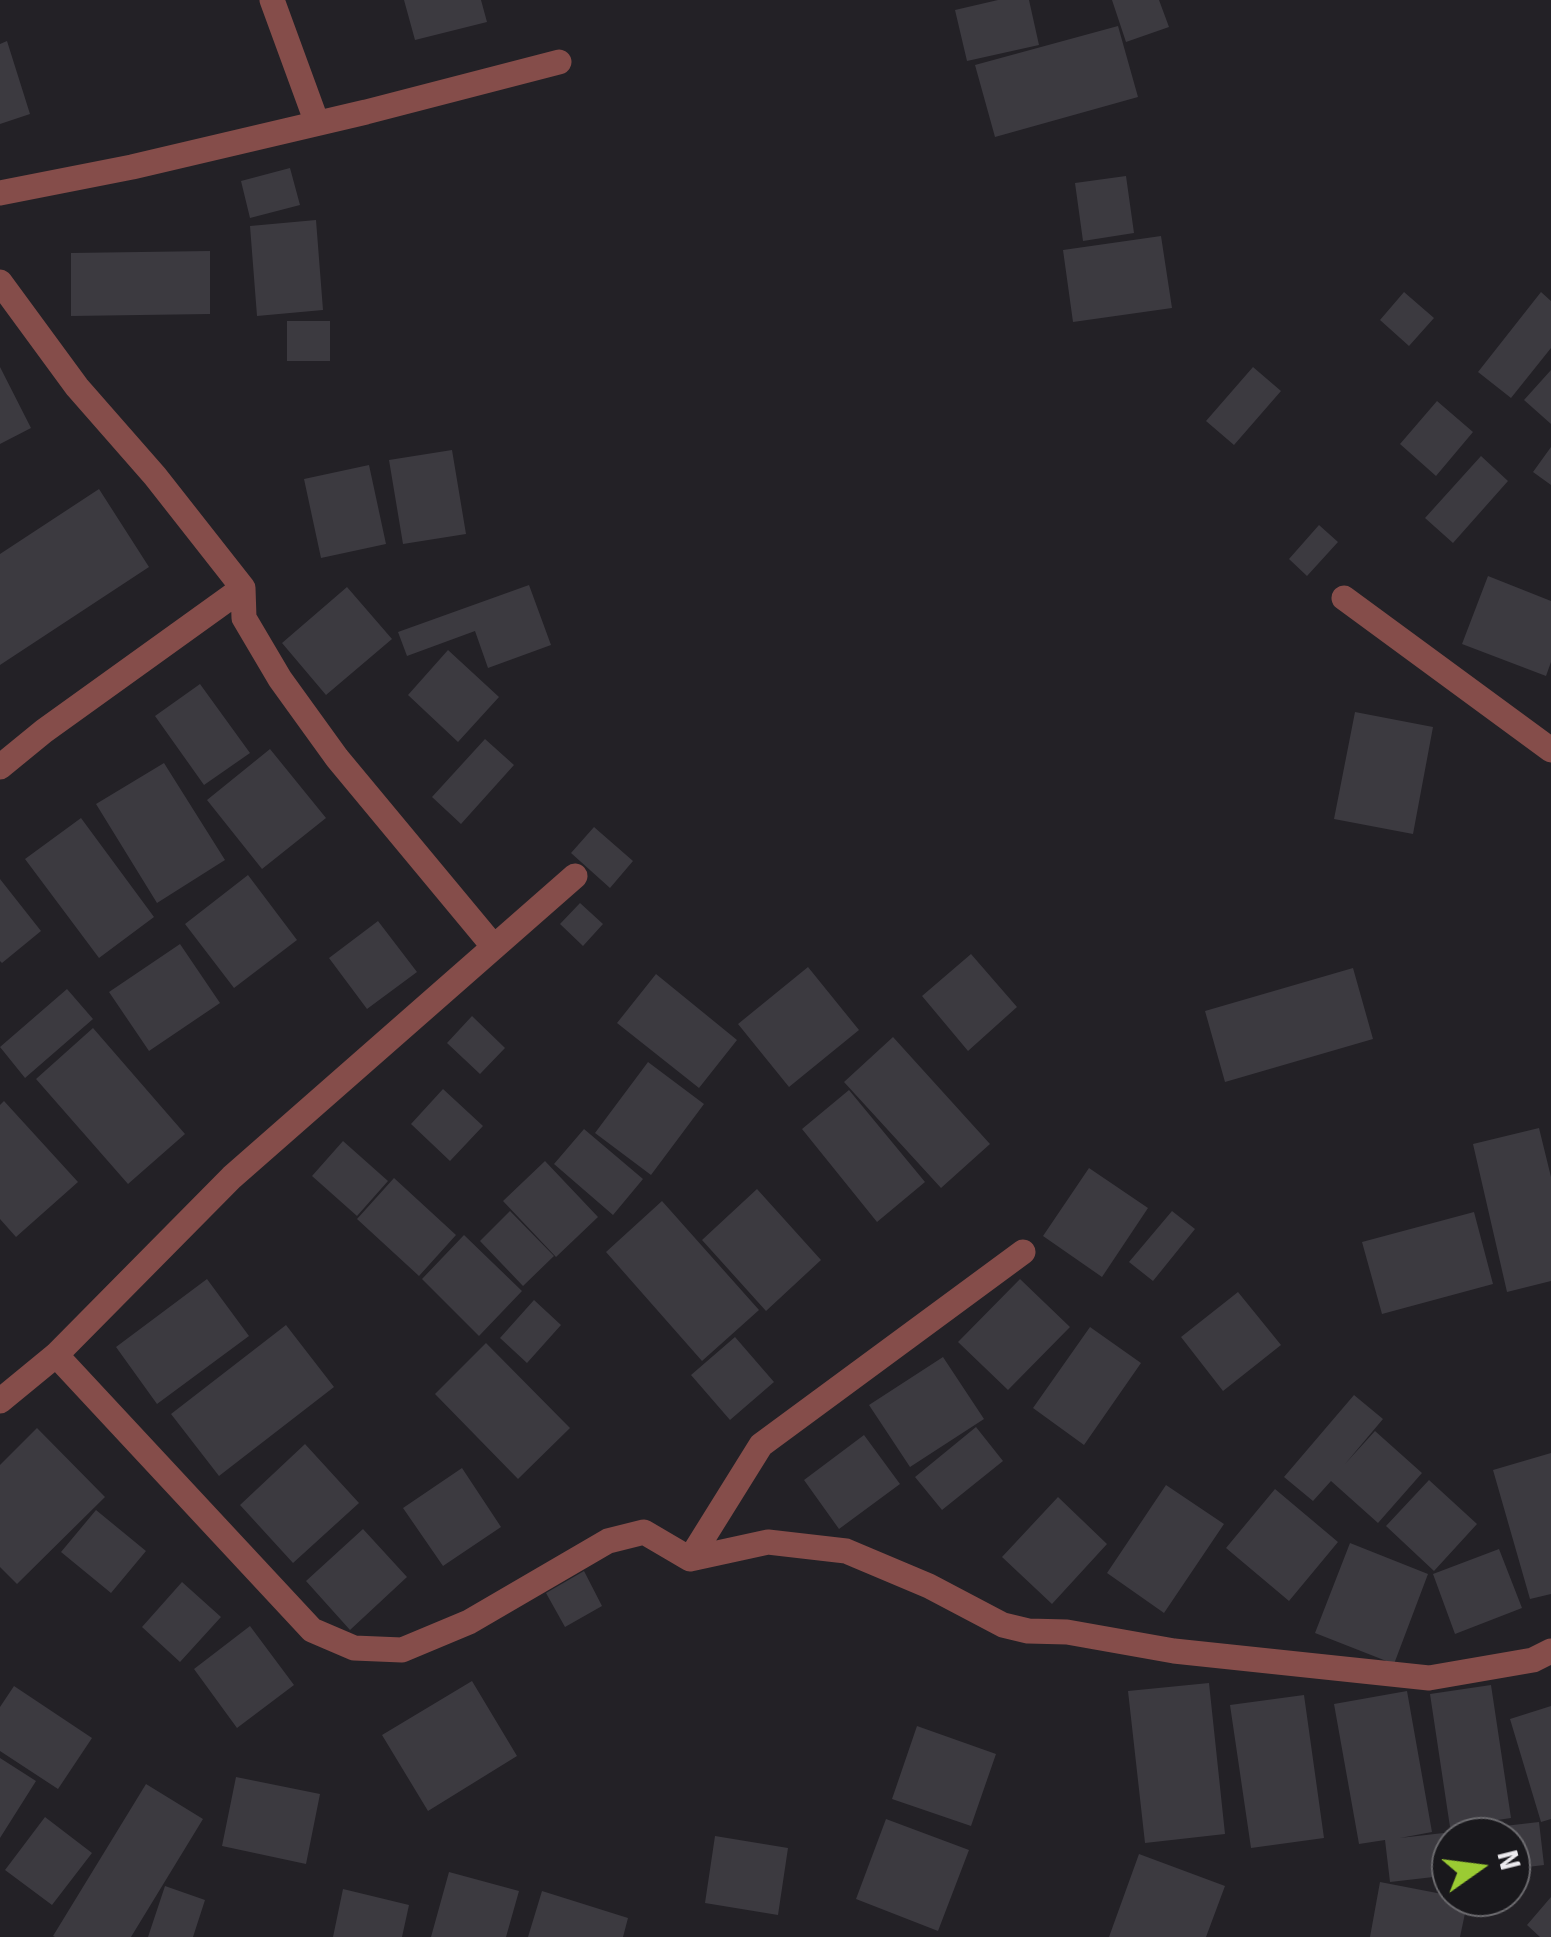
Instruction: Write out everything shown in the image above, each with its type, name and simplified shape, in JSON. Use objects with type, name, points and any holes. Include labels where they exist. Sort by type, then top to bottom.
[{"type":"street","points":[[272,0],[318,123]]},
{"type":"street","points":[[0,193],[132,167],[559,62]]},
{"type":"street","points":[[0,282],[77,387],[155,476],[243,588],[244,618],[280,679],[337,758],[494,947]]},
{"type":"street","points":[[0,768],[44,731],[243,588]]},
{"type":"street","points":[[1344,598],[1551,750]]},
{"type":"street","points":[[0,1400],[56,1354],[232,1177],[575,876]]},
{"type":"street","points":[[690,1558],[761,1445],[1023,1252]]},
{"type":"street","points":[[56,1354],[312,1630],[354,1648],[402,1650],[469,1622],[608,1541],[644,1532],[690,1558],[768,1542],[846,1550],[929,1586],[1003,1625],[1028,1632],[1067,1632],[1174,1651],[1429,1678],[1533,1660],[1551,1651]]},
{"type":"building","points":[[404,0],[481,0],[487,22],[415,40]]},
{"type":"building","points":[[998,0],[1029,0],[1039,45],[967,61],[955,10]]},
{"type":"building","points":[[1112,0],[1159,0],[1169,27],[1126,42]]},
{"type":"building","points":[[1118,26],[1138,97],[995,137],[975,65]]},
{"type":"building","points":[[7,41],[30,114],[0,124],[0,44]]},
{"type":"building","points":[[290,168],[300,205],[250,218],[241,181]]},
{"type":"building","points":[[1126,176],[1134,233],[1083,241],[1075,183]]},
{"type":"building","points":[[316,220],[323,310],[257,316],[250,226]]},
{"type":"building","points":[[1161,236],[1172,308],[1073,322],[1063,250]]},
{"type":"building","points":[[210,251],[210,314],[71,316],[71,253]]},
{"type":"building","points":[[1404,292],[1434,318],[1409,346],[1380,320]]},
{"type":"building","points":[[1541,292],[1551,301],[1551,348],[1511,398],[1478,372]]},
{"type":"building","points":[[287,321],[330,321],[330,361],[287,361]]},
{"type":"building","points":[[0,367],[31,428],[0,444]]},
{"type":"building","points":[[1253,367],[1281,391],[1234,445],[1206,421]]},
{"type":"building","points":[[1551,370],[1551,424],[1524,400]]},
{"type":"building","points":[[1437,401],[1473,432],[1436,476],[1400,444]]},
{"type":"building","points":[[1551,447],[1551,485],[1533,472]]},
{"type":"building","points":[[452,450],[466,534],[403,544],[389,460]]},
{"type":"building","points":[[1481,456],[1508,481],[1453,543],[1425,518]]},
{"type":"building","points":[[369,465],[386,544],[321,558],[304,479]]},
{"type":"building","points":[[99,489],[149,567],[0,665],[0,554]]},
{"type":"building","points":[[1319,525],[1338,542],[1307,576],[1289,559]]},
{"type":"building","points":[[1488,576],[1551,601],[1551,662],[1546,676],[1462,644]]},
{"type":"building","points":[[529,585],[551,645],[488,668],[475,631],[407,656],[398,632]]},
{"type":"building","points":[[347,587],[392,639],[326,695],[282,643]]},
{"type":"building","points":[[448,650],[499,697],[458,742],[408,695]]},
{"type":"building","points":[[200,684],[250,753],[204,785],[155,716]]},
{"type":"building","points":[[1355,712],[1433,727],[1413,834],[1334,819]]},
{"type":"building","points":[[485,739],[514,765],[461,824],[432,797]]},
{"type":"building","points":[[270,749],[326,818],[262,869],[207,800]]},
{"type":"building","points":[[164,763],[225,860],[157,903],[96,804]]},
{"type":"building","points":[[81,818],[154,917],[99,958],[25,859]]},
{"type":"building","points":[[594,827],[633,861],[610,888],[571,853]]},
{"type":"building","points":[[248,875],[297,940],[234,988],[185,924]]},
{"type":"building","points":[[0,879],[41,931],[2,963],[0,961]]},
{"type":"building","points":[[580,903],[603,924],[583,946],[560,924]]},
{"type":"building","points":[[378,921],[417,972],[367,1009],[329,958]]},
{"type":"building","points":[[180,944],[220,1003],[149,1051],[109,992]]},
{"type":"building","points":[[971,954],[1017,1007],[968,1051],[922,996]]},
{"type":"building","points":[[808,967],[859,1030],[789,1087],[738,1024]]},
{"type":"building","points":[[1353,968],[1373,1039],[1225,1082],[1205,1011]]},
{"type":"building","points":[[656,974],[737,1040],[699,1088],[617,1023]]},
{"type":"building","points":[[67,989],[93,1019],[25,1078],[0,1047]]},
{"type":"building","points":[[472,1016],[505,1048],[480,1074],[447,1043]]},
{"type":"building","points":[[93,1028],[185,1134],[128,1184],[36,1079]]},
{"type":"building","points":[[893,1037],[990,1144],[941,1188],[844,1082]]},
{"type":"building","points":[[648,1062],[704,1104],[651,1175],[595,1133]]},
{"type":"building","points":[[443,1089],[483,1126],[450,1161],[411,1124]]},
{"type":"building","points":[[849,1090],[925,1182],[877,1222],[802,1129]]},
{"type":"building","points":[[4,1101],[78,1182],[16,1237],[0,1219],[0,1105]]},
{"type":"building","points":[[1539,1128],[1551,1177],[1551,1281],[1507,1292],[1473,1144]]},
{"type":"building","points":[[584,1129],[643,1179],[613,1215],[554,1164]]},
{"type":"building","points":[[343,1141],[388,1181],[357,1216],[312,1176]]},
{"type":"building","points":[[545,1161],[598,1217],[556,1257],[503,1201]]},
{"type":"building","points":[[1089,1168],[1148,1208],[1102,1277],[1043,1236]]},
{"type":"building","points":[[394,1178],[456,1235],[419,1276],[357,1219]]},
{"type":"building","points":[[757,1189],[821,1260],[766,1311],[702,1240]]},
{"type":"building","points":[[662,1201],[759,1310],[702,1361],[606,1252]]},
{"type":"building","points":[[510,1211],[554,1256],[523,1286],[480,1241]]},
{"type":"building","points":[[1172,1211],[1195,1229],[1153,1281],[1129,1262]]},
{"type":"building","points":[[1474,1212],[1493,1284],[1382,1314],[1362,1242]]},
{"type":"building","points":[[464,1235],[522,1291],[479,1336],[422,1279]]},
{"type":"building","points":[[207,1279],[249,1336],[157,1404],[116,1347]]},
{"type":"building","points":[[1020,1279],[1070,1327],[1008,1390],[958,1342]]},
{"type":"building","points":[[1238,1292],[1281,1345],[1223,1391],[1181,1337]]},
{"type":"building","points":[[534,1300],[561,1325],[527,1363],[500,1338]]},
{"type":"building","points":[[286,1325],[334,1387],[219,1476],[171,1414]]},
{"type":"building","points":[[1090,1327],[1141,1363],[1084,1445],[1033,1408]]},
{"type":"building","points":[[735,1337],[774,1382],[730,1420],[691,1375]]},
{"type":"building","points":[[486,1343],[570,1428],[518,1479],[435,1394]]},
{"type":"building","points":[[943,1357],[984,1419],[910,1467],[869,1405]]},
{"type":"building","points":[[1354,1395],[1383,1419],[1345,1464],[1375,1431],[1422,1473],[1378,1523],[1331,1481],[1313,1501],[1284,1477]]},
{"type":"building","points":[[976,1427],[1003,1461],[942,1510],[915,1477]]},
{"type":"building","points":[[37,1428],[105,1497],[17,1584],[0,1567],[0,1465]]},
{"type":"building","points":[[864,1435],[900,1484],[839,1529],[804,1480]]},
{"type":"building","points":[[305,1444],[359,1503],[293,1563],[240,1505]]},
{"type":"building","points":[[1551,1453],[1551,1594],[1530,1599],[1493,1470]]},
{"type":"building","points":[[462,1468],[501,1527],[443,1566],[403,1508]]},
{"type":"building","points":[[1429,1480],[1477,1524],[1434,1571],[1386,1526]]},
{"type":"building","points":[[1166,1485],[1224,1524],[1164,1613],[1107,1573]]},
{"type":"building","points":[[1275,1489],[1338,1542],[1289,1601],[1226,1548]]},
{"type":"building","points":[[1058,1497],[1107,1544],[1052,1604],[1002,1557]]},
{"type":"building","points":[[96,1510],[146,1551],[111,1593],[61,1552]]},
{"type":"building","points":[[363,1529],[407,1577],[350,1630],[306,1581]]},
{"type":"building","points":[[1350,1543],[1428,1574],[1394,1664],[1315,1633]]},
{"type":"building","points":[[1499,1549],[1522,1608],[1455,1634],[1433,1574]]},
{"type":"building","points":[[584,1571],[602,1606],[565,1627],[546,1593]]},
{"type":"building","points":[[182,1582],[221,1617],[180,1662],[142,1627]]},
{"type":"building","points":[[250,1626],[294,1685],[237,1728],[194,1669]]},
{"type":"building","points":[[472,1681],[517,1756],[428,1811],[382,1735]]},
{"type":"building","points":[[1209,1683],[1225,1834],[1145,1843],[1128,1691]]},
{"type":"building","points":[[1491,1685],[1511,1817],[1448,1817],[1430,1694]]},
{"type":"building","points":[[14,1686],[92,1738],[58,1789],[0,1751],[0,1707]]},
{"type":"building","points":[[1407,1691],[1431,1832],[1400,1838],[1431,1834],[1431,1877],[1390,1882],[1385,1840],[1359,1844],[1334,1704]]},
{"type":"building","points":[[1304,1695],[1324,1838],[1251,1848],[1230,1705]]},
{"type":"building","points":[[1551,1706],[1551,1819],[1541,1822],[1510,1719]]},
{"type":"building","points":[[917,1726],[996,1754],[971,1826],[892,1799]]},
{"type":"building","points":[[0,1758],[36,1781],[0,1838]]},
{"type":"building","points":[[236,1777],[320,1794],[306,1864],[222,1846]]},
{"type":"building","points":[[146,1784],[203,1819],[131,1937],[53,1936]]},
{"type":"building","points":[[45,1817],[92,1853],[52,1905],[5,1870]]},
{"type":"building","points":[[886,1819],[969,1850],[938,1931],[856,1899]]},
{"type":"building","points":[[1539,1822],[1544,1865],[1531,1867],[1531,1823]]},
{"type":"building","points":[[715,1836],[788,1848],[778,1915],[705,1903]]},
{"type":"building","points":[[1139,1854],[1225,1886],[1206,1937],[1109,1937]]},
{"type":"building","points":[[449,1872],[519,1891],[506,1937],[431,1937]]},
{"type":"building","points":[[1380,1882],[1431,1892],[1431,1917],[1464,1917],[1460,1937],[1370,1937]]},
{"type":"building","points":[[165,1886],[205,1900],[193,1937],[148,1937]]},
{"type":"building","points":[[343,1889],[409,1905],[402,1937],[333,1937]]},
{"type":"building","points":[[542,1891],[628,1918],[623,1937],[528,1937]]},
{"type":"building","points":[[1551,1897],[1551,1937],[1540,1937],[1527,1925]]}]
